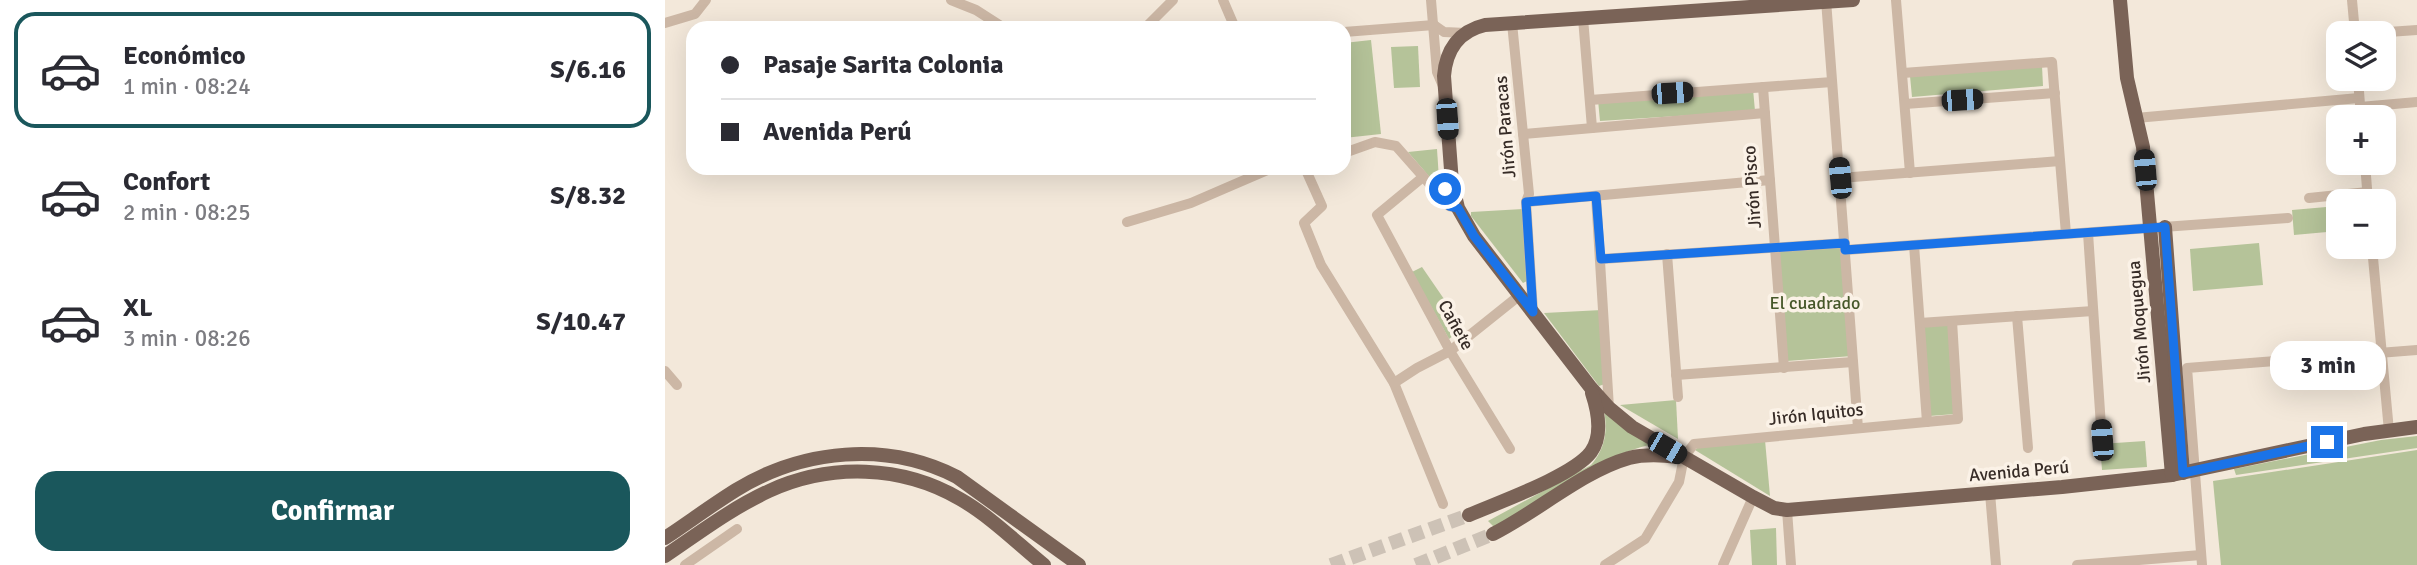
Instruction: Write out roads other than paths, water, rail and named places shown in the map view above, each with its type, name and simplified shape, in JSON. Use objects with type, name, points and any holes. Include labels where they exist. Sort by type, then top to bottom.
[{"type":"main road","points":[[1787,510],[1774,508],[1753,497],[1632,427],[1609,408],[1474,236],[1458,208],[1452,183],[1445,63],[1452,47],[1466,33],[1485,25],[1757,3],[1853,0]]},
{"type":"main road","name":"Jirón Moquegua","points":[[2120,0],[2127,78],[2158,228],[2184,473]]},
{"type":"main road","points":[[1469,515],[1564,473],[1590,452],[1598,425],[1591,388]]},
{"type":"main road","name":"Avenida Perú","points":[[1787,510],[2184,473],[2283,451],[2417,427]]},
{"type":"main road","points":[[665,538],[737,490],[787,466],[824,456],[882,454],[915,460],[941,468],[957,477],[1079,565]]},
{"type":"main road","points":[[1493,534],[1616,463],[1644,456],[1684,457]]},
{"type":"main road","points":[[665,556],[718,520],[772,490],[819,475],[880,472],[931,484],[961,500],[1044,565]]},
{"type":"street","points":[[665,23],[695,14],[706,0]]},
{"type":"street","points":[[951,0],[994,21]]},
{"type":"street","points":[[1152,21],[1173,0]]},
{"type":"street","points":[[1223,0],[1232,21]]},
{"type":"street","points":[[1431,0],[1437,72],[1445,91]]},
{"type":"street","points":[[1896,0],[1910,173]]},
{"type":"street","points":[[2352,0],[2354,21]]},
{"type":"street","points":[[1827,1],[1858,428]]},
{"type":"street","points":[[1583,18],[1592,128]]},
{"type":"street","name":"Jirón Paracas","points":[[1512,23],[1529,194],[1526,202],[1533,312]]},
{"type":"street","points":[[1351,31],[1434,25],[1444,32],[1466,33]]},
{"type":"street","points":[[2396,31],[2417,30]]},
{"type":"street","points":[[1903,73],[2052,62],[2066,234]]},
{"type":"street","points":[[1590,100],[1832,82]]},
{"type":"street","name":"Jirón Pisco","points":[[1763,87],[1784,368]]},
{"type":"street","points":[[1905,104],[2055,93]]},
{"type":"street","points":[[2383,105],[2417,102]]},
{"type":"street","points":[[2136,118],[2326,109]]},
{"type":"street","points":[[1523,134],[1765,113]]},
{"type":"street","points":[[1351,151],[1375,142],[1389,143],[1402,151],[1449,206],[1458,208]]},
{"type":"street","points":[[1840,178],[2060,161]]},
{"type":"street","points":[[1127,222],[1191,203],[1256,175]]},
{"type":"street","points":[[1308,175],[1322,206],[1304,223],[1321,265],[1394,383],[1443,504]]},
{"type":"street","name":"Cañete","points":[[1423,177],[1377,215],[1450,351],[1510,449]]},
{"type":"street","points":[[1526,202],[1770,180]]},
{"type":"street","points":[[1434,190],[1445,189],[1452,183]]},
{"type":"street","points":[[1596,196],[1609,408]]},
{"type":"street","points":[[2309,198],[2326,198]]},
{"type":"street","points":[[1601,259],[1774,247],[1914,245],[2288,218]]},
{"type":"street","points":[[2088,233],[2102,440]]},
{"type":"street","points":[[1914,245],[1927,422]]},
{"type":"street","points":[[1667,254],[1678,397]]},
{"type":"street","points":[[2373,259],[2389,431]]},
{"type":"street","points":[[1394,383],[1416,368],[1450,351],[1520,295]]},
{"type":"street","points":[[1920,323],[2093,311]]},
{"type":"street","points":[[2017,316],[2028,448]]},
{"type":"street","name":"Jirón Iquitos","points":[[1684,457],[1694,444],[1958,419],[1952,321]]},
{"type":"street","points":[[2077,565],[2201,560],[2184,473],[2187,368],[2417,350]]},
{"type":"street","points":[[1676,375],[1853,362]]},
{"type":"street","points":[[665,371],[677,385]]},
{"type":"street","points":[[1605,565],[1645,539],[1679,482],[1684,457]]},
{"type":"street","points":[[1990,493],[1996,565]]},
{"type":"street","points":[[1723,565],[1753,497]]},
{"type":"street","points":[[1787,510],[1791,565]]},
{"type":"street","points":[[684,565],[737,529]]},
{"type":"tunnel","points":[[1331,565],[1469,515]]},
{"type":"tunnel","points":[[1416,565],[1493,534]]},
{"type":"park label","name":"El cuadrado","points":[[1815,303]]}]
